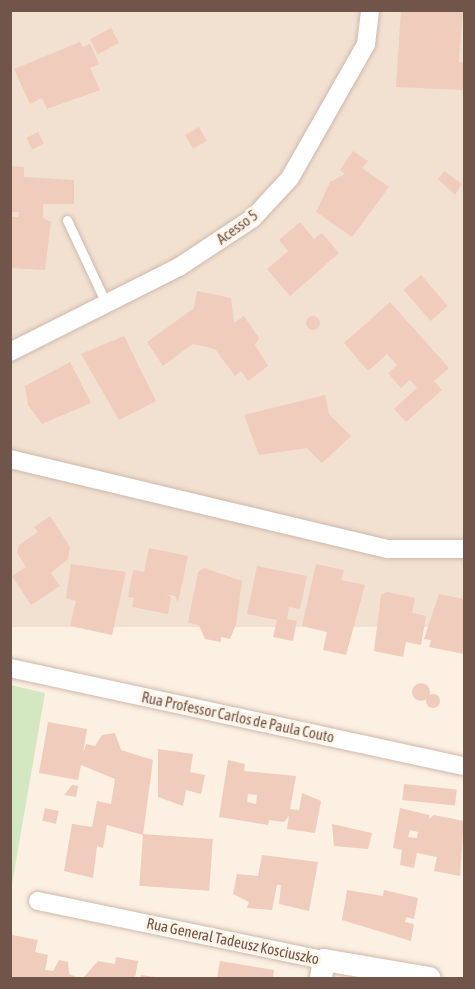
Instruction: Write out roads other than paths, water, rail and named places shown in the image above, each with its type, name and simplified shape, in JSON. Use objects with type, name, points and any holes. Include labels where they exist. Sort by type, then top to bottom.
[{"type":"street","name":"Acesso 5","points":[[10,352],[105,301],[179,267],[254,218],[290,178],[366,44],[370,10]]},
{"type":"street","points":[[10,459],[388,549],[465,549]]},
{"type":"street","name":"Rua Professor Carlos de Paula Couto","points":[[10,668],[465,766]]},
{"type":"street","name":"Rua General Tadeusz Kosciuszko","points":[[38,901],[322,969],[429,978]]},
{"type":"lane","points":[[67,220],[105,301]]}]
